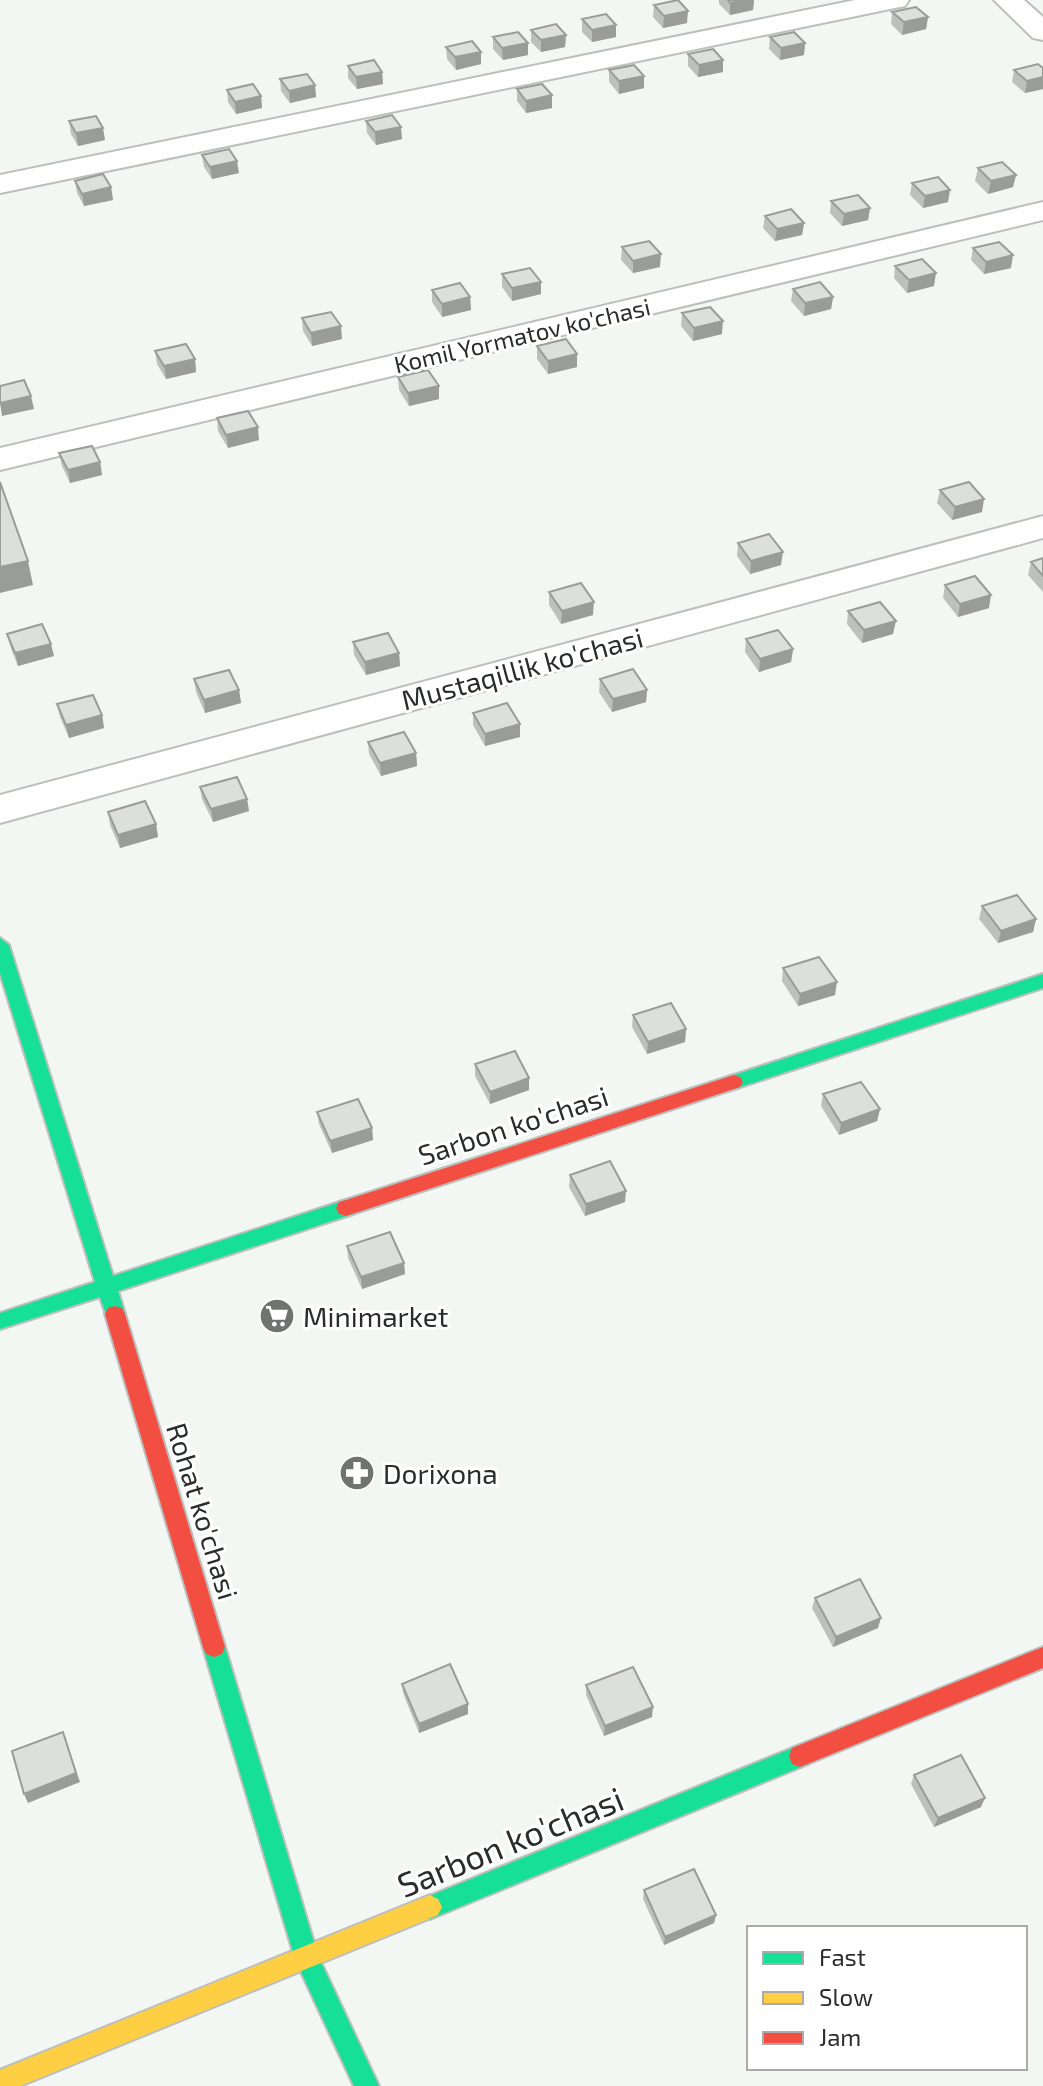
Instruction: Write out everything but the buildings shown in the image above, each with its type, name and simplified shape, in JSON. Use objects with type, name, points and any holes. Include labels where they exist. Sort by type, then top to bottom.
[{"type":"street","points":[[0,184],[895,0]]},
{"type":"street","points":[[1008,0],[1043,32]]},
{"type":"street","name":"Komil Yormatov ko'chasi","points":[[0,459],[1043,211]]},
{"type":"street","name":"Mustaqillik ko'chasi","points":[[0,809],[1043,527]]},
{"type":"street","name":"Rohat ko'chasi","points":[[0,945],[107,1287],[307,1959],[367,2086]]},
{"type":"street","name":"Sarbon ko'chasi","points":[[0,1321],[1043,981]]},
{"type":"street","name":"Sarbon ko'chasi","points":[[0,2082],[1043,1657]]},
{"type":"traffic: fast","points":[[0,945],[115,1314]]},
{"type":"traffic: fast","points":[[734,1082],[1043,981]]},
{"type":"traffic: fast","points":[[0,1321],[346,1208]]},
{"type":"traffic: fast","points":[[214,1647],[307,1959],[367,2086]]},
{"type":"traffic: fast","points":[[430,1907],[800,1756]]},
{"type":"traffic: slow","points":[[0,2082],[430,1907]]},
{"type":"traffic: jam","points":[[346,1208],[734,1082]]},
{"type":"traffic: jam","points":[[115,1314],[214,1647]]},
{"type":"traffic: jam","points":[[800,1756],[1043,1657]]},
{"type":"place","name":"Minimarket","points":[[277,1316]]},
{"type":"place","name":"Dorixona","points":[[357,1473]]}]
